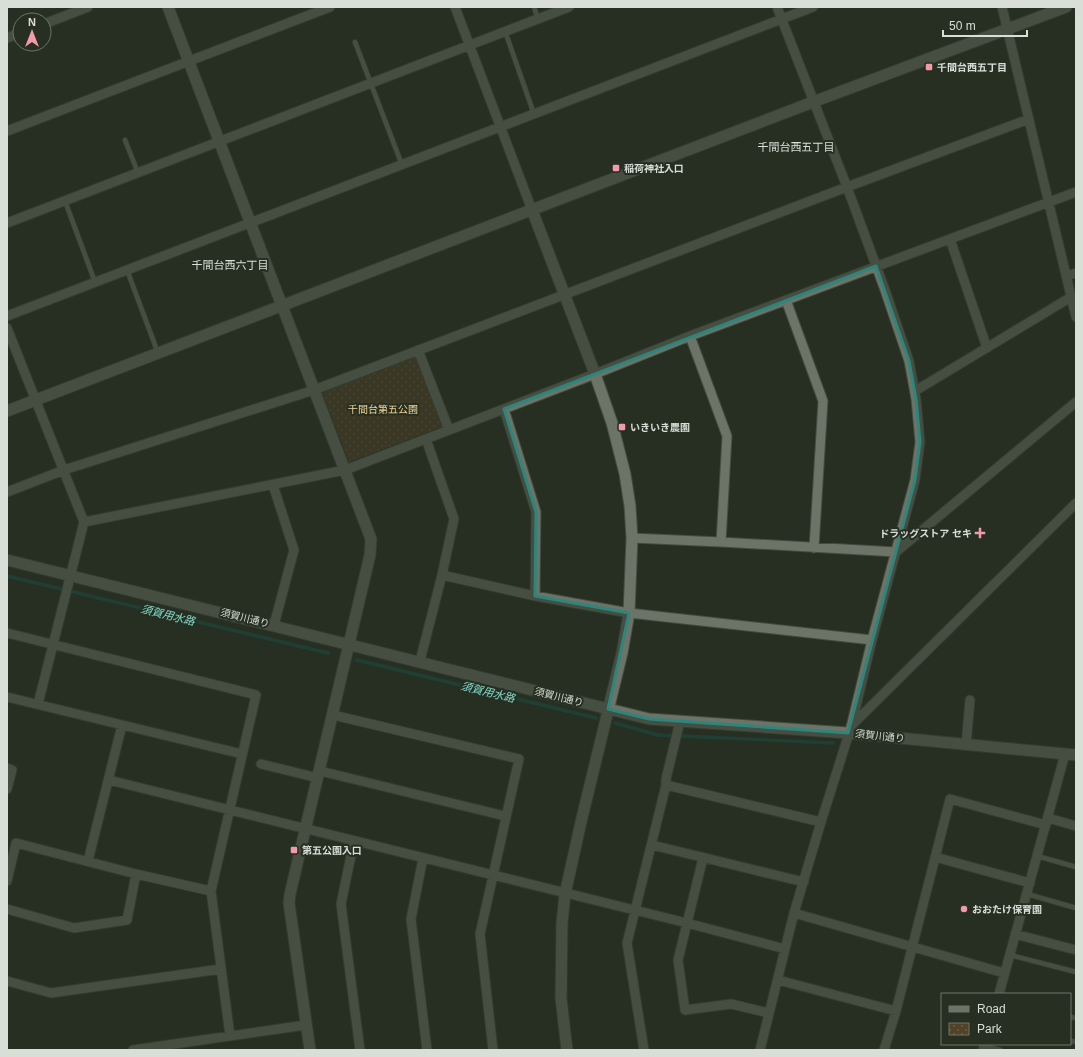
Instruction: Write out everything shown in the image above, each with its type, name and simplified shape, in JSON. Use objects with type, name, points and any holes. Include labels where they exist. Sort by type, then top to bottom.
[{"type":"street","points":[[52,21],[88,7]]},
{"type":"street","points":[[168,7],[371,539],[370,555],[290,894],[289,903],[310,1050]]},
{"type":"street","points":[[7,131],[330,7]]},
{"type":"street","points":[[455,7],[595,374],[612,423],[625,474],[630,506],[632,538],[629,613],[622,653],[581,822],[566,894],[562,923],[561,998],[567,1050]]},
{"type":"street","points":[[7,223],[568,7]]},
{"type":"street","points":[[760,1050],[794,913],[849,730],[915,480],[920,442],[915,391],[908,361],[876,266],[847,187],[777,7]]},
{"type":"street","points":[[7,316],[813,7]]},
{"type":"street","points":[[1002,7],[1076,317]]},
{"type":"street","points":[[7,411],[813,102],[1066,7]]},
{"type":"street","points":[[7,492],[64,470],[314,390],[1029,119]]},
{"type":"street","points":[[84,522],[345,470],[690,336],[1076,192]]},
{"type":"street","points":[[950,239],[987,348]]},
{"type":"street","points":[[1066,276],[1076,273]]},
{"type":"street","points":[[915,391],[1071,297]]},
{"type":"street","points":[[786,300],[823,401],[814,548]]},
{"type":"street","points":[[7,328],[84,522],[38,704]]},
{"type":"street","points":[[690,336],[727,436],[721,542]]},
{"type":"street","points":[[418,350],[449,430]]},
{"type":"street","points":[[632,538],[896,552],[1076,402]]},
{"type":"street","points":[[504,409],[536,512],[534,596]]},
{"type":"street","points":[[420,661],[442,575],[454,519],[426,439]]},
{"type":"street","points":[[273,485],[294,550],[274,625]]},
{"type":"street","points":[[849,730],[1076,503]]},
{"type":"street","name":"須賀川通り","points":[[7,560],[420,661],[649,719],[849,730],[966,745],[1071,755]]},
{"type":"street","points":[[442,575],[534,596],[629,613],[872,640]]},
{"type":"street","points":[[7,633],[256,695],[211,891],[230,1036]]},
{"type":"street","points":[[7,697],[242,754]]},
{"type":"street","points":[[966,745],[970,700]]},
{"type":"street","points":[[332,715],[519,759],[505,816],[480,934],[493,1050]]},
{"type":"street","points":[[644,1050],[627,943],[652,844],[680,721]]},
{"type":"street","points":[[88,861],[122,725]]},
{"type":"street","points":[[999,993],[1047,822],[1071,755]]},
{"type":"street","points":[[261,764],[319,775],[505,816]]},
{"type":"street","points":[[7,768],[12,770],[7,789]]},
{"type":"street","points":[[108,780],[635,910],[785,949]]},
{"type":"street","points":[[666,785],[821,822]]},
{"type":"street","points":[[884,1050],[896,1011],[950,799],[1047,822],[1076,826]]},
{"type":"street","points":[[354,841],[341,904],[360,1050]]},
{"type":"street","points":[[7,881],[16,843],[136,874],[211,891]]},
{"type":"street","points":[[652,844],[703,858],[804,882]]},
{"type":"street","points":[[935,857],[1030,883]]},
{"type":"street","points":[[423,858],[411,919],[427,1050]]},
{"type":"street","points":[[703,858],[678,960],[685,1010],[732,1004],[769,1013]]},
{"type":"street","points":[[7,909],[74,928],[127,920],[136,874]]},
{"type":"street","points":[[794,913],[1004,973]]},
{"type":"street","points":[[1016,934],[1076,950]]},
{"type":"street","points":[[7,981],[50,993],[221,969]]},
{"type":"street","points":[[778,980],[896,1011]]},
{"type":"street","points":[[133,1050],[306,1025]]},
{"type":"lane","points":[[534,7],[538,19]]},
{"type":"lane","points":[[505,31],[534,114]]},
{"type":"lane","points":[[355,42],[402,165]]},
{"type":"lane","points":[[125,140],[138,173]]},
{"type":"lane","points":[[65,201],[95,282]]},
{"type":"lane","points":[[127,270],[158,353]]},
{"type":"lane","points":[[1037,856],[1076,868]]},
{"type":"lane","points":[[1026,894],[1076,908]]},
{"type":"lane","points":[[1010,955],[1076,972]]},
{"type":"lane","points":[[984,1047],[1000,1050]]},
{"type":"highlighted area","points":[[876,266],[909,361],[916,399],[920,442],[915,480],[848,733],[649,719],[608,709],[629,613],[535,596],[536,512],[504,409]]},
{"type":"green space","name":"千間台第五公園","points":[[417,356],[444,426],[349,462],[322,392]]},
{"type":"waterway","name":"須賀用水路","points":[[7,576],[328,653]]},
{"type":"waterway","name":"須賀用水路","points":[[357,660],[596,718]]},
{"type":"waterway","name":"須賀用水路","points":[[615,723],[658,735],[833,743]]},
{"type":"place","name":"千間台西五丁目","points":[[929,67]]},
{"type":"place","name":"稲荷神社入口","points":[[616,168]]},
{"type":"place","name":"いきいき農園","points":[[622,427]]},
{"type":"place","name":"ドラッグストア セキ","points":[[980,533]]},
{"type":"place","name":"第五公園入口","points":[[294,850]]},
{"type":"place","name":"おおたけ保育園","points":[[964,909]]},
{"type":"district","name":"千間台西五丁目","points":[[796,147]]},
{"type":"district","name":"千間台西六丁目","points":[[230,265]]}]
